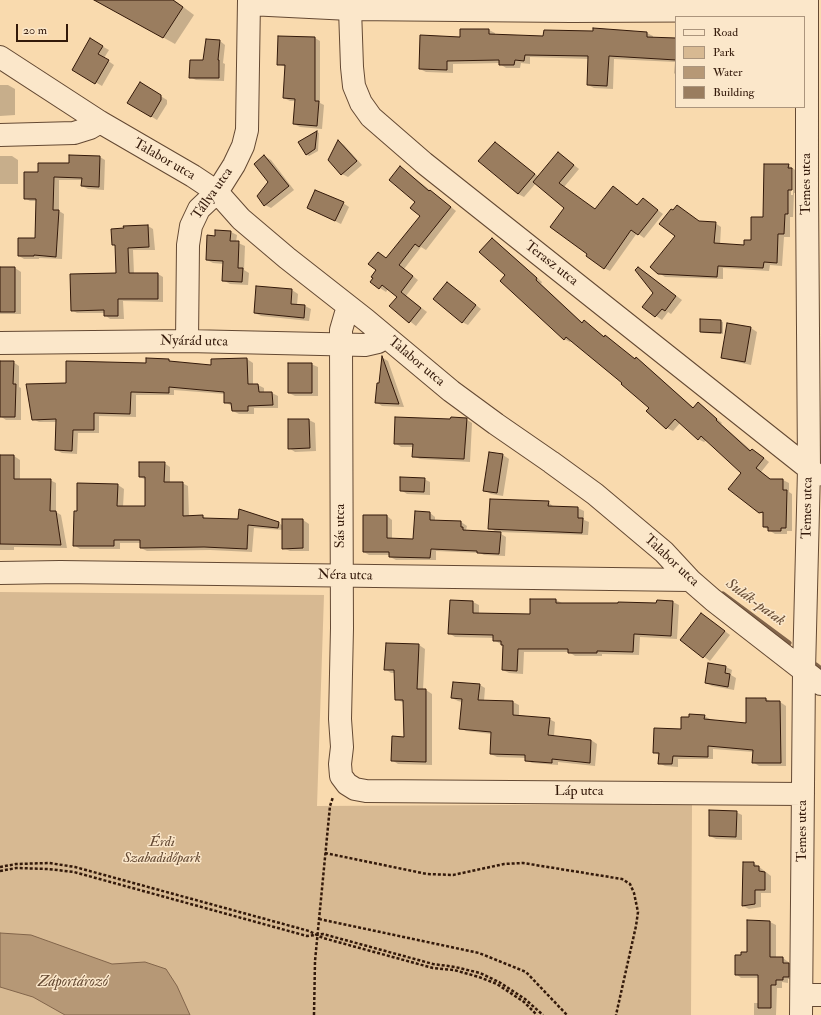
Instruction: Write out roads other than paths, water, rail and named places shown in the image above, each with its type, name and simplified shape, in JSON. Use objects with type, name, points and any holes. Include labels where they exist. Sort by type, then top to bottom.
[{"type":"street","points":[[249,2],[350,9],[563,11],[807,5]]},
{"type":"street","name":"Tállya utca","points":[[188,341],[188,245],[191,226],[199,209],[217,192],[234,165],[243,146],[247,130],[249,2]]},
{"type":"street","name":"Temes utca","points":[[807,5],[814,197],[815,474],[804,671],[803,794],[808,1002]]},
{"type":"street","name":"Terasz utca","points":[[350,9],[354,86],[361,103],[371,116],[424,163],[815,474]]},
{"type":"street","name":"Talabor utca","points":[[0,56],[100,122],[193,176],[217,192],[247,224],[287,258],[451,391],[595,494],[664,552],[690,580],[713,600],[821,684]]},
{"type":"street","points":[[0,135],[74,133],[90,128],[100,122]]},
{"type":"street","name":"Sás utca","points":[[348,306],[341,330],[342,628],[340,719],[342,747],[340,764],[348,782]]},
{"type":"street","name":"Nyárád utca","points":[[0,343],[188,341],[365,345],[378,342],[386,337]]},
{"type":"street","name":"Néra utca","points":[[0,573],[60,572],[690,580]]},
{"type":"street","name":"Láp utca","points":[[348,782],[374,791],[803,794]]},
{"type":"water","name":"Záportározó","points":[[0,933],[31,935],[112,964],[145,962],[166,969],[177,986],[190,1015],[65,1015],[33,997],[0,987]]},
{"type":"waterway","name":"Sulák-patak","points":[[723,594],[789,643]]},
{"type":"waterway","name":"Sulák-patak","points":[[816,665],[821,669]]},
{"type":"park label","name":"Érdi Szabadidőpark","points":[[162,852]]}]
